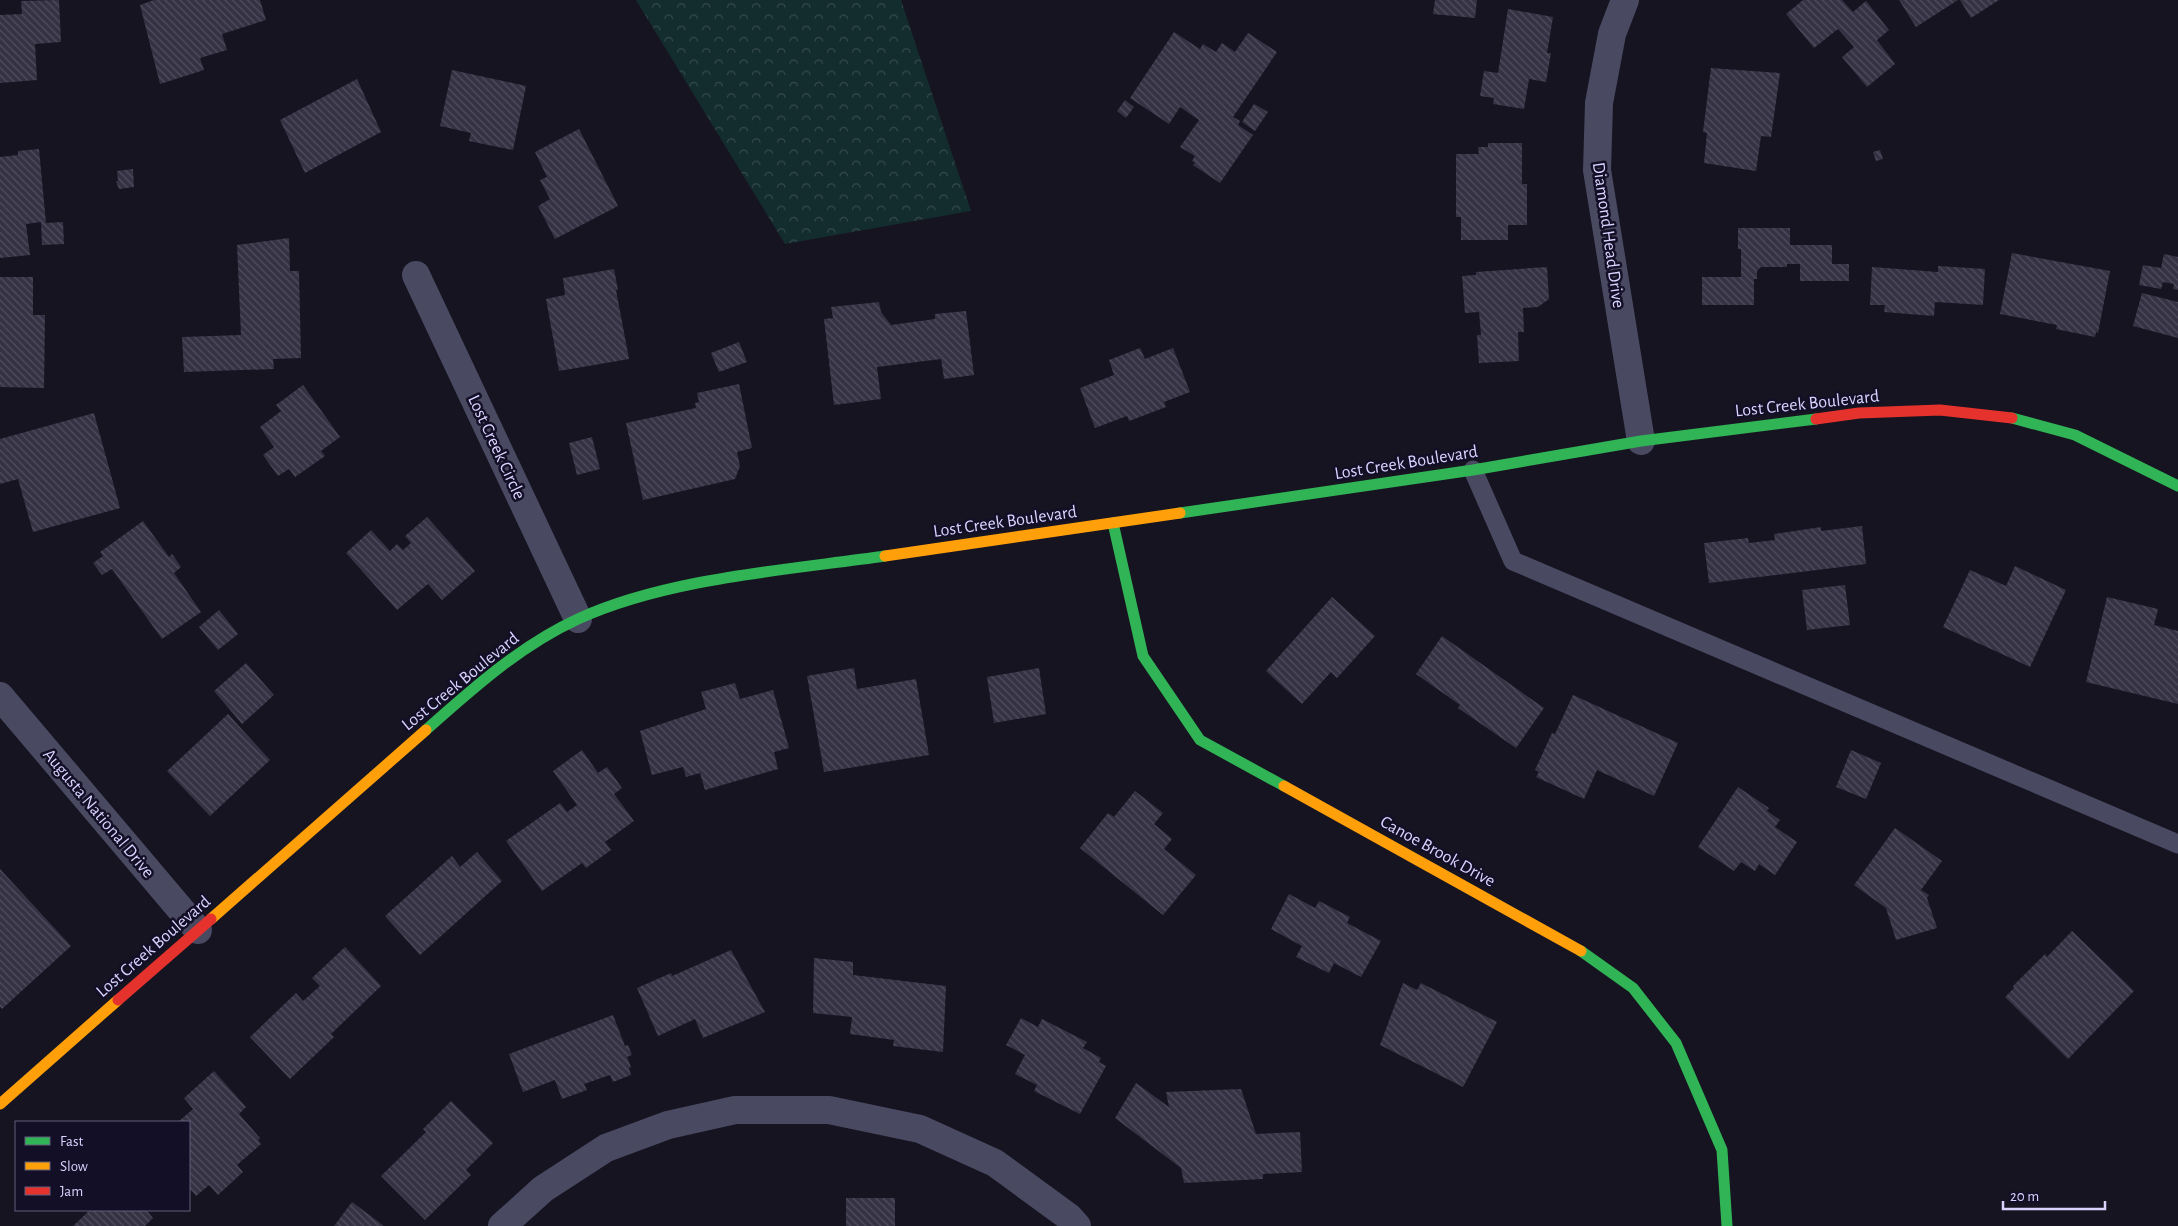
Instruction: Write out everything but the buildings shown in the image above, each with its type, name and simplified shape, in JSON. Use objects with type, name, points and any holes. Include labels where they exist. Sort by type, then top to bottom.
[{"type":"street","name":"Diamond Head Drive","points":[[1625,0],[1612,34],[1599,103],[1596,170],[1641,441]]},
{"type":"street","name":"Lost Creek Circle","points":[[416,275],[578,620]]},
{"type":"street","name":"Lost Creek Boulevard","points":[[0,1104],[469,692],[527,648],[578,620],[642,595],[726,579],[1473,470],[1641,441],[1859,412],[1940,410],[2003,416],[2074,435],[2178,486]]},
{"type":"street","name":"Canoe Brook Drive","points":[[1113,523],[1143,656],[1200,740],[1570,943],[1633,988],[1676,1043],[1722,1150],[1727,1226]]},
{"type":"street","name":"Augusta National Drive","points":[[0,696],[198,930]]},
{"type":"street","points":[[502,1226],[543,1189],[606,1148],[668,1125],[735,1110],[828,1110],[920,1129],[995,1163],[1070,1217],[1077,1226]]},
{"type":"lane","points":[[1473,470],[1513,561],[2178,844]]},
{"type":"green space","points":[[636,0],[901,0],[971,211],[785,244]]},
{"type":"traffic: fast","points":[[2012,418],[2075,435],[2178,486]]},
{"type":"traffic: fast","points":[[1180,513],[1473,470],[1641,441],[1816,419]]},
{"type":"traffic: fast","points":[[1113,523],[1143,656],[1200,740],[1284,786]]},
{"type":"traffic: fast","points":[[426,730],[479,684],[517,655],[578,619],[613,605],[650,594],[728,577],[885,556]]},
{"type":"traffic: fast","points":[[1581,951],[1633,988],[1676,1043],[1722,1150],[1727,1226]]},
{"type":"traffic: slow","points":[[885,556],[1180,513]]},
{"type":"traffic: slow","points":[[211,919],[426,730]]},
{"type":"traffic: slow","points":[[1284,786],[1581,951]]},
{"type":"traffic: slow","points":[[0,1104],[118,1000]]},
{"type":"traffic: jam","points":[[1816,419],[1859,413],[1940,410],[2012,418]]},
{"type":"traffic: jam","points":[[118,1000],[211,919]]}]
